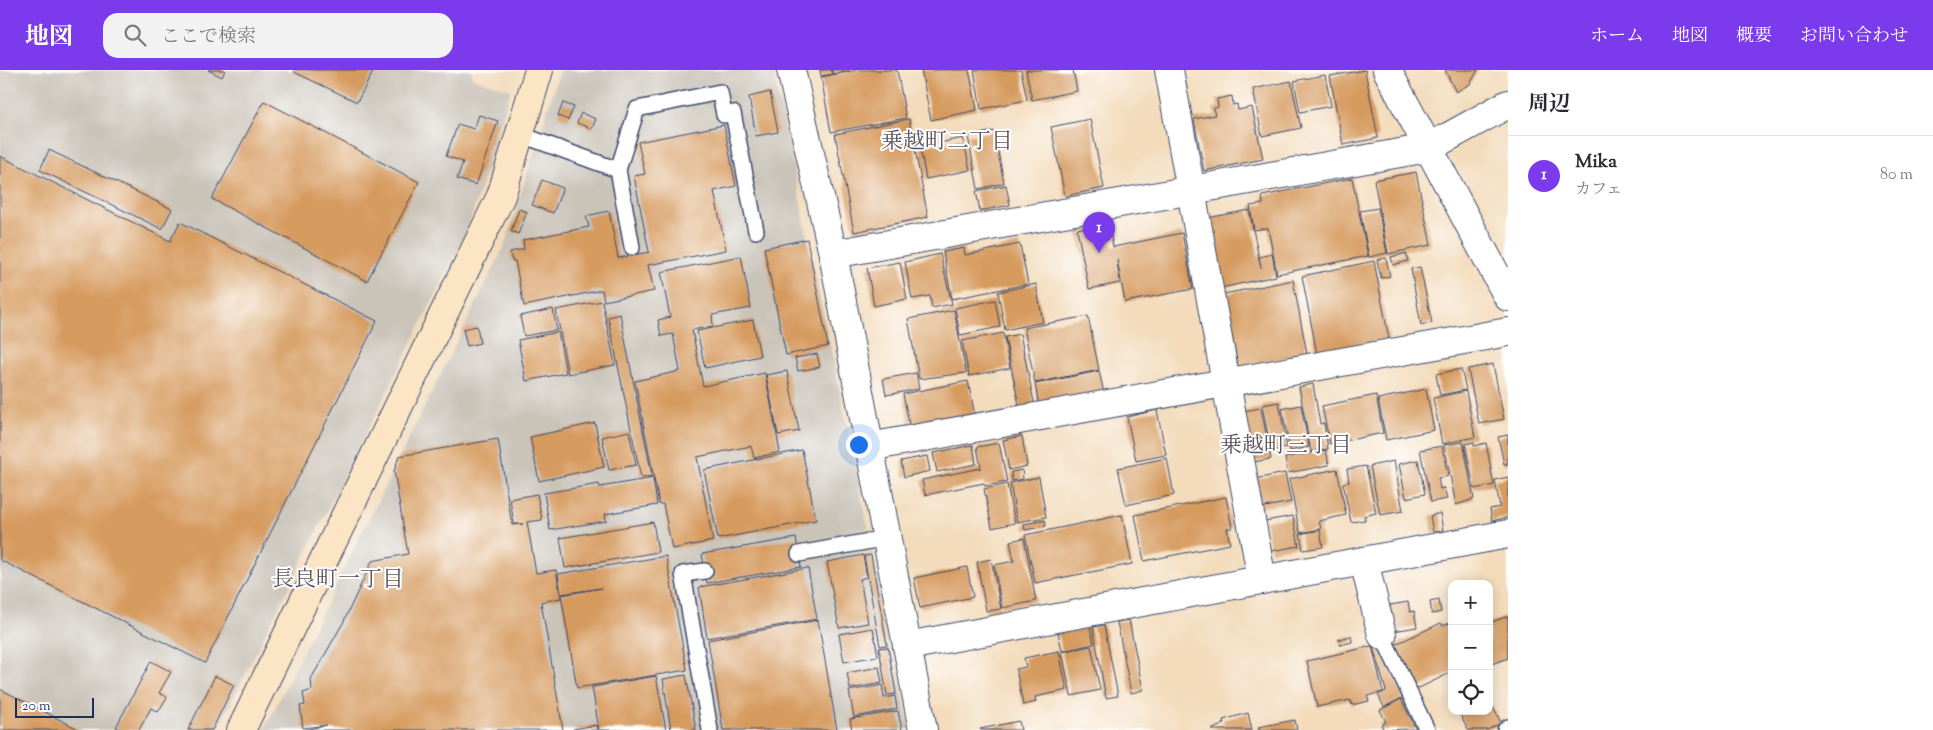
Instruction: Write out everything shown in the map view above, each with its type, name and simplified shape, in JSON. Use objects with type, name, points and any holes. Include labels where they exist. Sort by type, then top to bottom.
[{"type":"street","points":[[242,730],[501,196],[539,70]]},
{"type":"street","points":[[791,70],[833,254],[923,730]]},
{"type":"street","points":[[1169,70],[1262,580]]},
{"type":"street","points":[[1387,70],[1508,297]]},
{"type":"street","points":[[833,254],[1428,148],[1508,104]]},
{"type":"street","points":[[869,447],[1508,332]]},
{"type":"street","points":[[907,646],[1508,534]]},
{"type":"street","points":[[1364,561],[1382,635]]},
{"type":"lane","points":[[632,247],[618,170],[637,109],[720,92],[724,115],[733,114],[756,232]]},
{"type":"lane","points":[[520,134],[618,170]]},
{"type":"lane","points":[[798,554],[887,538]]},
{"type":"lane","points":[[705,571],[683,574],[710,730]]},
{"type":"lane","points":[[1382,635],[1427,730]]},
{"type":"shaded area","points":[[0,70],[472,70],[472,78],[511,90],[466,234],[217,730],[0,730]]},
{"type":"shaded area","points":[[560,70],[773,70],[910,730],[264,730],[504,247]]},
{"type":"building","points":[[208,70],[225,70],[222,77]]},
{"type":"building","points":[[295,70],[369,70],[373,72],[357,102],[294,72]]},
{"type":"building","points":[[820,70],[831,70],[832,74],[821,76]]},
{"type":"building","points":[[832,70],[849,70],[849,71],[832,74]]},
{"type":"building","points":[[858,70],[897,70],[906,118],[831,132],[821,77]]},
{"type":"building","points":[[921,70],[969,70],[977,110],[931,120]]},
{"type":"building","points":[[974,70],[1021,70],[1027,100],[981,109]]},
{"type":"building","points":[[1026,70],[1073,70],[1077,91],[1032,100]]},
{"type":"building","points":[[1365,70],[1378,138],[1343,145],[1330,76]]},
{"type":"building","points":[[1445,70],[1478,70],[1470,84],[1456,92]]},
{"type":"building","points":[[1325,75],[1331,106],[1300,112],[1294,81]]},
{"type":"building","points":[[1291,81],[1301,128],[1262,136],[1253,89]]},
{"type":"building","points":[[770,92],[778,132],[756,136],[749,97]]},
{"type":"building","points":[[1232,96],[1233,105],[1237,104],[1238,110],[1252,107],[1263,159],[1204,171],[1194,119],[1215,115],[1213,109],[1218,107],[1217,99]]},
{"type":"building","points":[[264,101],[419,182],[367,281],[212,199]]},
{"type":"building","points":[[563,103],[574,107],[568,120],[558,116]]},
{"type":"building","points":[[581,113],[596,119],[592,129],[577,123]]},
{"type":"building","points":[[479,115],[498,121],[476,185],[457,179],[463,162],[446,156],[458,124],[474,129]]},
{"type":"building","points":[[909,119],[928,217],[854,232],[835,134]]},
{"type":"building","points":[[1090,119],[1104,188],[1065,196],[1051,127]]},
{"type":"building","points":[[724,125],[736,186],[714,191],[726,250],[648,265],[654,291],[604,301],[602,290],[524,306],[515,261],[512,261],[510,252],[524,249],[523,240],[589,227],[586,216],[609,211],[618,258],[649,252],[634,176],[645,174],[638,142]]},
{"type":"building","points":[[994,131],[1004,183],[978,189],[968,136]]},
{"type":"building","points":[[963,138],[970,170],[926,179],[920,147]]},
{"type":"building","points":[[49,150],[172,209],[162,229],[40,170]]},
{"type":"building","points":[[0,156],[170,241],[180,222],[377,321],[205,663],[0,560]]},
{"type":"building","points":[[1416,172],[1431,245],[1388,254],[1374,180]]},
{"type":"building","points":[[1352,178],[1368,256],[1277,274],[1268,228],[1254,230],[1250,206],[1263,204],[1262,196]]},
{"type":"building","points":[[542,180],[563,188],[553,213],[532,205]]},
{"type":"building","points":[[1006,185],[1010,205],[980,211],[976,191]]},
{"type":"building","points":[[1378,208],[1387,253],[1369,257],[1360,211]]},
{"type":"building","points":[[519,209],[527,212],[518,234],[511,231]]},
{"type":"building","points":[[1249,210],[1261,268],[1259,257],[1272,254],[1276,276],[1221,288],[1207,218]]},
{"type":"building","points":[[1109,223],[1113,247],[1182,233],[1193,289],[1125,302],[1117,260],[1120,283],[1089,289],[1077,229]]},
{"type":"building","points":[[807,239],[828,346],[786,355],[764,248]]},
{"type":"building","points":[[1020,244],[1028,284],[952,299],[943,252],[964,248],[965,255]]},
{"type":"building","points":[[1406,253],[1408,261],[1393,265],[1391,257]]},
{"type":"building","points":[[940,254],[952,304],[932,308],[930,296],[912,299],[905,262]]},
{"type":"building","points":[[741,256],[751,308],[712,315],[713,326],[692,330],[703,386],[765,373],[780,452],[754,458],[751,446],[697,457],[713,541],[672,549],[663,504],[659,504],[635,381],[680,371],[673,334],[661,336],[658,320],[670,317],[661,272]]},
{"type":"building","points":[[1386,258],[1390,276],[1381,278],[1377,260]]},
{"type":"building","points":[[1374,261],[1389,339],[1317,354],[1302,276]]},
{"type":"building","points":[[900,262],[907,299],[874,306],[867,268]]},
{"type":"building","points":[[1420,267],[1432,323],[1421,325],[1411,269]]},
{"type":"building","points":[[1293,280],[1307,354],[1238,367],[1224,294]]},
{"type":"building","points":[[1036,284],[1043,322],[1005,330],[998,292]]},
{"type":"building","points":[[995,300],[1000,327],[960,335],[955,308]]},
{"type":"building","points":[[602,301],[615,365],[568,374],[556,310]]},
{"type":"building","points":[[553,309],[557,330],[524,336],[520,316]]},
{"type":"building","points":[[954,310],[966,373],[919,379],[908,319]]},
{"type":"building","points":[[620,314],[652,476],[641,478],[608,317]]},
{"type":"building","points":[[1088,316],[1099,370],[1035,383],[1024,328]]},
{"type":"building","points":[[753,320],[760,356],[705,368],[697,331]]},
{"type":"building","points":[[477,326],[480,343],[467,346],[463,329]]},
{"type":"building","points":[[558,332],[566,373],[526,381],[518,340]]},
{"type":"building","points":[[1003,333],[1010,368],[969,376],[962,341]]},
{"type":"building","points":[[1020,334],[1035,407],[1020,410],[1005,337]]},
{"type":"building","points":[[817,354],[820,367],[798,371],[795,358]]},
{"type":"building","points":[[1493,364],[1504,419],[1479,424],[1468,369]]},
{"type":"building","points":[[1461,369],[1466,390],[1440,395],[1436,374]]},
{"type":"building","points":[[787,371],[799,431],[778,435],[766,375]]},
{"type":"building","points":[[1099,371],[1104,393],[1039,406],[1035,384]]},
{"type":"building","points":[[916,373],[919,389],[886,395],[883,379]]},
{"type":"building","points":[[968,381],[975,416],[910,429],[903,394]]},
{"type":"building","points":[[1313,384],[1320,424],[1324,423],[1328,449],[1311,452],[1299,387]]},
{"type":"building","points":[[1426,389],[1434,430],[1386,440],[1378,399]]},
{"type":"building","points":[[1466,391],[1475,437],[1442,444],[1433,398]]},
{"type":"building","points":[[1376,395],[1383,433],[1330,444],[1322,406]]},
{"type":"building","points":[[1279,402],[1287,447],[1271,451],[1262,405]]},
{"type":"building","points":[[1301,405],[1309,447],[1290,451],[1282,409]]},
{"type":"building","points":[[1261,408],[1271,459],[1253,462],[1243,411]]},
{"type":"building","points":[[1157,410],[1166,455],[1136,461],[1127,417]]},
{"type":"building","points":[[595,423],[604,467],[539,481],[530,437]]},
{"type":"building","points":[[629,431],[636,465],[609,470],[602,437]]},
{"type":"building","points":[[1508,435],[1508,464],[1504,464],[1498,437]]},
{"type":"building","points":[[1022,436],[1027,466],[1009,470],[1003,440]]},
{"type":"building","points":[[498,439],[512,525],[523,524],[514,524],[510,499],[537,494],[542,520],[527,522],[536,573],[556,570],[561,598],[541,602],[563,730],[304,730],[327,725],[303,728],[300,706],[305,705],[303,693],[312,690],[311,679],[343,623],[372,561],[408,554],[394,471],[399,456]]},
{"type":"building","points":[[1463,442],[1474,499],[1456,505],[1444,445]]},
{"type":"building","points":[[1474,442],[1474,446],[1486,443],[1494,485],[1474,489],[1465,444]]},
{"type":"building","points":[[999,443],[1007,482],[985,486],[984,483],[925,495],[922,480],[981,468],[977,447]]},
{"type":"building","points":[[973,445],[976,464],[937,472],[933,453]]},
{"type":"building","points":[[1442,446],[1448,476],[1438,478],[1440,489],[1444,488],[1447,499],[1431,502],[1420,450]]},
{"type":"building","points":[[802,450],[816,520],[718,539],[704,470]]},
{"type":"building","points":[[1326,450],[1329,465],[1288,473],[1285,458]]},
{"type":"building","points":[[927,456],[930,471],[904,477],[901,461]]},
{"type":"building","points":[[1167,458],[1174,495],[1126,505],[1118,468]]},
{"type":"building","points":[[1418,460],[1425,494],[1406,498],[1399,464]]},
{"type":"building","points":[[1394,461],[1403,511],[1380,515],[1370,466]]},
{"type":"building","points":[[1366,466],[1376,513],[1364,516],[1365,520],[1351,522],[1343,483],[1349,482],[1347,469]]},
{"type":"building","points":[[1337,469],[1346,515],[1319,521],[1321,529],[1300,533],[1289,479]]},
{"type":"building","points":[[1022,470],[1023,479],[1012,481],[1011,472]]},
{"type":"building","points":[[1285,473],[1291,502],[1260,508],[1255,479]]},
{"type":"building","points":[[1039,477],[1046,517],[1017,522],[1010,483]]},
{"type":"building","points":[[1508,477],[1508,517],[1492,521],[1490,509],[1500,507],[1495,480]]},
{"type":"building","points":[[653,478],[657,505],[605,514],[606,521],[550,530],[544,493],[599,484],[600,487]]},
{"type":"building","points":[[1007,484],[1015,523],[992,528],[984,489]]},
{"type":"building","points":[[1226,497],[1232,528],[1227,528],[1230,544],[1144,561],[1135,515]]},
{"type":"building","points":[[1440,513],[1443,531],[1433,532],[1430,516]]},
{"type":"building","points":[[1122,515],[1132,564],[1035,583],[1025,535]]},
{"type":"building","points":[[1293,516],[1299,546],[1271,551],[1265,521]]},
{"type":"building","points":[[1045,520],[1046,526],[1025,530],[1024,524]]},
{"type":"building","points":[[653,522],[658,552],[565,568],[560,538]]},
{"type":"building","points":[[1320,530],[1323,547],[1303,550],[1300,534]]},
{"type":"building","points":[[796,538],[801,567],[707,583],[702,554]]},
{"type":"building","points":[[1024,538],[1036,601],[1002,608],[994,565],[1014,561],[1010,541]]},
{"type":"building","points":[[863,555],[867,577],[860,579],[868,623],[839,628],[827,562]]},
{"type":"building","points":[[871,555],[887,645],[880,646],[864,556]]},
{"type":"building","points":[[666,556],[687,670],[577,688],[561,595],[602,588],[561,594],[558,574]]},
{"type":"building","points":[[991,559],[1001,609],[986,611],[977,562]]},
{"type":"building","points":[[967,567],[973,597],[920,608],[914,578]]},
{"type":"building","points":[[808,568],[817,619],[707,638],[699,587]]},
{"type":"building","points":[[1439,600],[1441,612],[1432,614],[1430,602]]},
{"type":"building","points":[[1408,602],[1410,612],[1414,611],[1417,627],[1394,631],[1390,605]]},
{"type":"building","points":[[1508,616],[1508,658],[1493,664],[1493,625],[1493,622]]},
{"type":"building","points":[[818,620],[837,730],[723,730],[708,640]]},
{"type":"building","points":[[1129,620],[1143,690],[1131,693],[1117,622]]},
{"type":"building","points":[[1441,623],[1443,626],[1448,624],[1448,674],[1415,690],[1394,645]]},
{"type":"building","points":[[1104,625],[1118,696],[1106,698],[1093,627]]},
{"type":"building","points":[[1090,626],[1094,644],[1062,651],[1058,632]]},
{"type":"building","points":[[873,628],[878,656],[844,662],[839,634]]},
{"type":"building","points":[[1351,636],[1352,642],[1340,645],[1339,639]]},
{"type":"building","points":[[1379,645],[1404,697],[1384,707],[1378,695],[1386,691],[1373,647]]},
{"type":"building","points":[[1091,646],[1100,690],[1071,696],[1062,652]]},
{"type":"building","points":[[1372,646],[1383,692],[1367,696],[1369,701],[1352,705],[1350,700],[1317,707],[1307,661]]},
{"type":"building","points":[[888,647],[896,694],[887,695],[879,648]]},
{"type":"building","points":[[1059,651],[1067,690],[1035,697],[1036,702],[1023,705],[1016,669],[1026,667],[1024,658]]},
{"type":"building","points":[[151,661],[171,672],[159,693],[167,697],[158,712],[151,708],[139,730],[122,730],[116,727]]},
{"type":"building","points":[[879,667],[882,683],[850,689],[847,673]]},
{"type":"building","points":[[686,675],[696,730],[671,730],[663,679]]},
{"type":"building","points":[[215,676],[234,685],[212,730],[188,730]]},
{"type":"building","points":[[656,676],[666,730],[599,730],[592,687]]},
{"type":"building","points":[[882,685],[884,698],[895,696],[897,709],[854,717],[849,691]]},
{"type":"building","points":[[0,689],[80,730],[0,730]]},
{"type":"building","points":[[1401,699],[1416,729],[1379,730],[1383,728],[1381,725],[1386,722],[1380,710]]},
{"type":"building","points":[[1493,707],[1501,723],[1487,730],[1468,730],[1460,715],[1493,715]]},
{"type":"building","points":[[898,711],[902,730],[852,730],[850,719]]},
{"type":"building","points":[[1248,713],[1252,730],[1211,730],[1224,724],[1223,720]]},
{"type":"building","points":[[1295,720],[1297,730],[1259,730],[1258,727]]},
{"type":"building","points":[[1019,721],[1021,730],[980,729]]},
{"type":"building","points":[[597,725],[598,730],[573,730],[573,729]]},
{"type":"place","name":"Mika","points":[[1099,253]]},
{"type":"district","name":"乗越町二丁目","points":[[947,140]]},
{"type":"district","name":"乗越町三丁目","points":[[1286,444]]},
{"type":"district","name":"長良町一丁目","points":[[338,578]]}]
